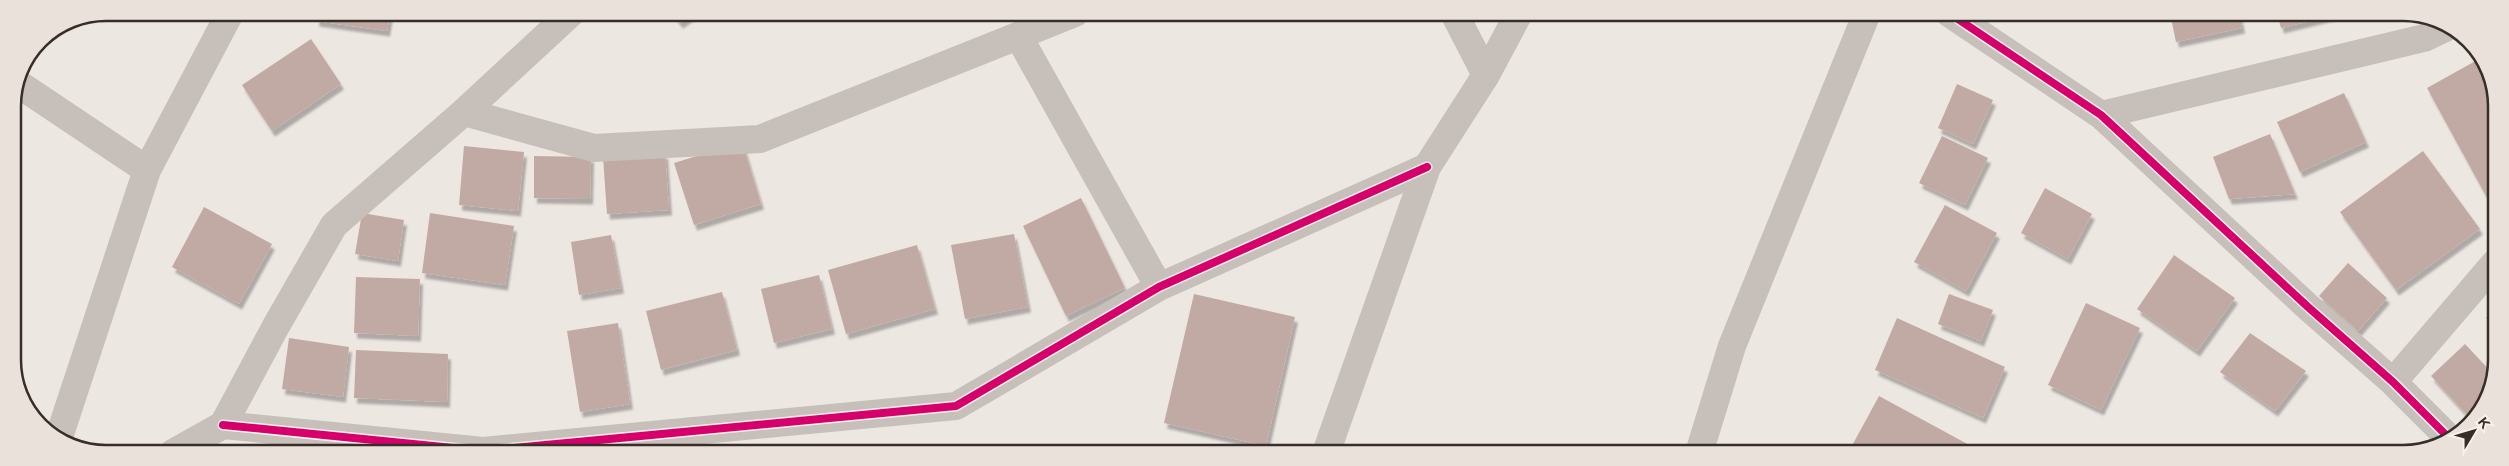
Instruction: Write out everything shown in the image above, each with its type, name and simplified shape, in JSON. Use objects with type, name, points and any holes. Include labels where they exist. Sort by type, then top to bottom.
[{"type":"street","points":[[61,431],[147,170],[225,21]]},
{"type":"street","points":[[187,445],[223,424],[334,225],[464,112],[562,21]]},
{"type":"street","points":[[464,112],[594,148],[760,139],[1056,21]]},
{"type":"street","points":[[1458,21],[1486,75]]},
{"type":"street","points":[[1329,445],[1427,167],[1486,75],[1514,21]]},
{"type":"street","points":[[1701,445],[1732,346],[1864,21]]},
{"type":"street","points":[[1961,21],[2101,115],[2308,308],[2393,382],[2444,433]]},
{"type":"street","points":[[2101,115],[2424,38],[2440,31]]},
{"type":"street","points":[[1018,37],[1160,287]]},
{"type":"street","points":[[24,87],[147,170]]},
{"type":"street","points":[[546,445],[956,406],[1160,287],[1427,167]]},
{"type":"street","points":[[2393,382],[2488,272]]},
{"type":"street","points":[[223,424],[425,445]]},
{"type":"building","points":[[316,21],[389,21],[387,31]]},
{"type":"building","points":[[2172,21],[2241,21],[2242,28],[2176,42]]},
{"type":"building","points":[[2279,21],[2310,21],[2281,28]]},
{"type":"building","points":[[311,39],[341,84],[272,131],[242,85]]},
{"type":"building","points":[[2475,62],[2476,64],[2486,89],[2488,106],[2488,200],[2427,88]]},
{"type":"building","points":[[1957,84],[1993,100],[1973,144],[1938,128]]},
{"type":"building","points":[[2344,93],[2366,142],[2300,172],[2277,122]]},
{"type":"building","points":[[2270,134],[2295,194],[2229,199],[2213,157]]},
{"type":"building","points":[[1942,136],[1988,158],[1965,205],[1919,183]]},
{"type":"building","points":[[742,142],[761,204],[694,225],[674,163]]},
{"type":"building","points":[[464,146],[524,152],[518,211],[459,205]]},
{"type":"building","points":[[2423,151],[2480,229],[2396,290],[2340,212]]},
{"type":"building","points":[[665,153],[669,210],[607,214],[603,157]]},
{"type":"building","points":[[534,156],[591,157],[590,199],[534,198]]},
{"type":"building","points":[[2045,188],[2092,214],[2068,259],[2021,233]]},
{"type":"building","points":[[1081,198],[1125,288],[1066,316],[1023,226]]},
{"type":"building","points":[[1945,205],[1997,233],[1966,291],[1914,262]]},
{"type":"building","points":[[204,207],[272,244],[239,304],[172,267]]},
{"type":"building","points":[[362,213],[404,220],[398,261],[355,254]]},
{"type":"building","points":[[430,213],[514,226],[505,285],[422,273]]},
{"type":"building","points":[[1014,234],[1028,307],[965,319],[951,245]]},
{"type":"building","points":[[611,235],[621,288],[579,295],[571,242]]},
{"type":"building","points":[[917,245],[935,309],[846,334],[828,270]]},
{"type":"building","points":[[2174,255],[2235,298],[2197,351],[2137,309]]},
{"type":"building","points":[[2348,263],[2387,298],[2358,331],[2319,296]]},
{"type":"building","points":[[819,275],[832,329],[774,343],[761,289]]},
{"type":"building","points":[[356,277],[420,279],[418,336],[354,333]]},
{"type":"building","points":[[722,292],[737,350],[661,370],[646,311]]},
{"type":"building","points":[[1194,294],[1295,317],[1266,445],[1164,423]]},
{"type":"building","points":[[1949,294],[1993,310],[1981,341],[1938,324]]},
{"type":"building","points":[[2086,303],[2140,328],[2101,410],[2048,385]]},
{"type":"building","points":[[1897,318],[2005,367],[1983,418],[1875,370]]},
{"type":"building","points":[[618,323],[630,404],[580,412],[567,331]]},
{"type":"building","points":[[2250,333],[2306,371],[2275,411],[2220,372]]},
{"type":"building","points":[[289,338],[349,347],[343,397],[282,389]]},
{"type":"building","points":[[2465,344],[2487,368],[2487,371],[2479,398],[2474,406],[2459,406],[2431,376]]},
{"type":"building","points":[[356,350],[448,354],[447,402],[354,398]]},
{"type":"building","points":[[1879,396],[1969,445],[1852,445]]},
{"type":"cycle path","points":[[1961,21],[2101,115],[2308,307],[2393,382],[2444,433]]},
{"type":"cycle path","points":[[546,445],[956,406],[1159,287],[1427,167]]},
{"type":"cycle path","points":[[223,425],[423,445]]}]
